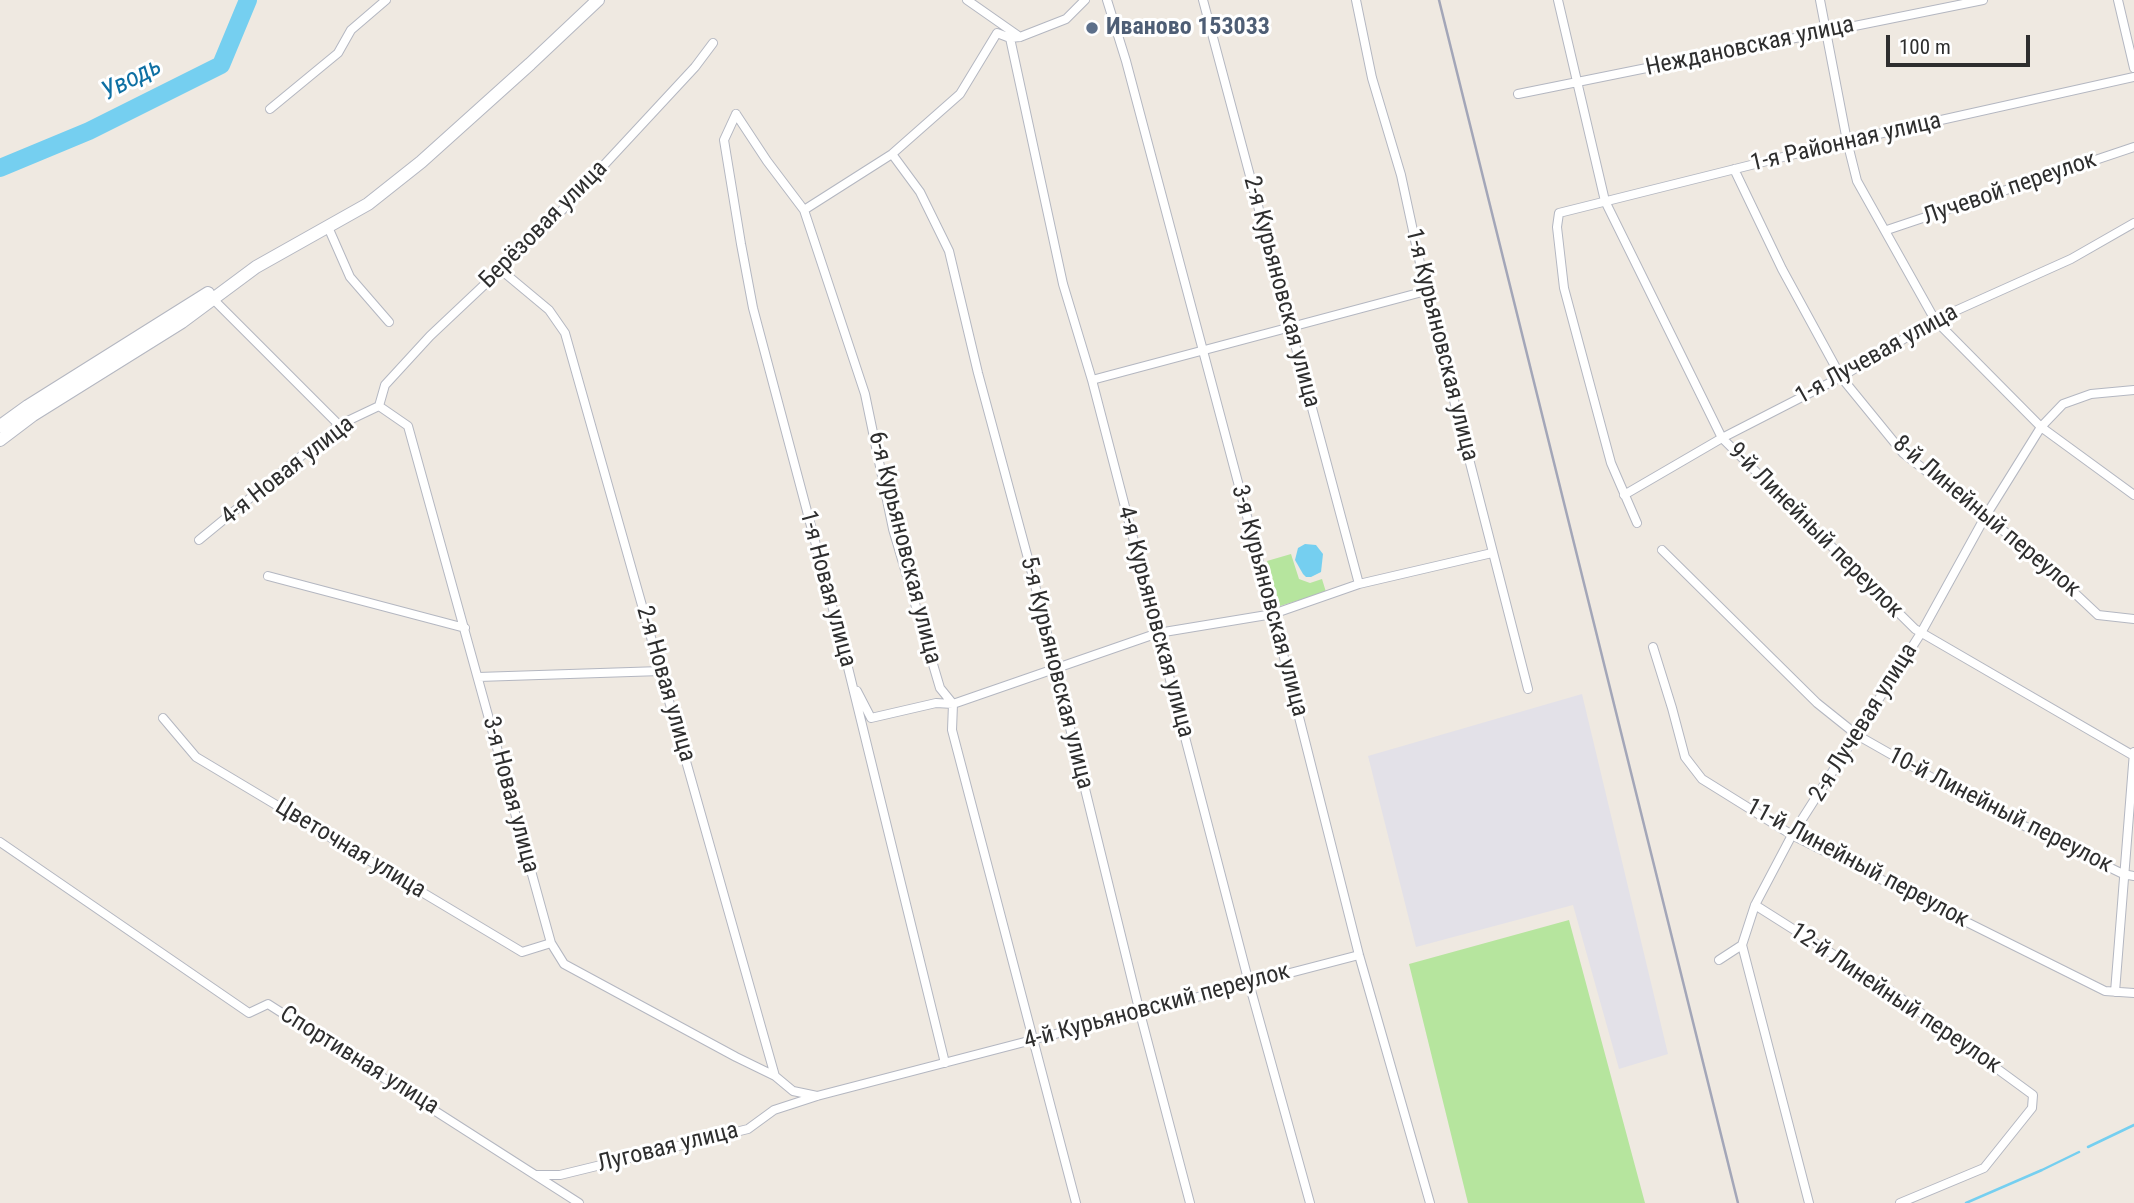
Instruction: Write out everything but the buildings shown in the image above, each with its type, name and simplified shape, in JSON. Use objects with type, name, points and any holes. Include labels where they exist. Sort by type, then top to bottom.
[{"type":"main road","points":[[0,426],[28,406],[290,246],[368,204],[421,162],[598,0]]},
{"type":"main road","points":[[0,440],[33,415],[183,322],[210,296]]},
{"type":"street","points":[[270,108],[338,52],[351,30],[386,0]]},
{"type":"street","points":[[967,0],[1020,37]]},
{"type":"street","points":[[804,210],[892,154],[960,94],[997,33],[1010,38],[1020,37],[1066,19],[1085,0]]},
{"type":"street","name":"3-я Курьяновская улица","points":[[1107,0],[1126,61],[1273,614],[1359,955],[1430,1203]]},
{"type":"street","name":"2-я Курьяновская улица","points":[[1203,0],[1359,584]]},
{"type":"street","name":"1-я Курьяновская улица","points":[[1356,0],[1372,78],[1401,175],[1426,291],[1528,689]]},
{"type":"street","name":"9-й Линейный переулок","points":[[1558,0],[1605,201],[1722,438],[1915,629],[2134,755]]},
{"type":"street","points":[[1820,0],[1857,181],[1887,230],[1935,320],[2041,427],[2134,495]]},
{"type":"street","name":"Неждановская улица","points":[[1518,94],[1983,0]]},
{"type":"street","points":[[2118,0],[2134,68]]},
{"type":"street","name":"4-я Курьяновская улица","points":[[1010,38],[1063,284],[1092,380],[1310,1203]]},
{"type":"street","name":"Берёзовая улица","points":[[379,406],[384,385],[430,336],[552,221],[713,43]]},
{"type":"street","name":"1-я Районная улица","points":[[1625,495],[1611,463],[1564,288],[1557,227],[1559,213],[1847,141],[2134,77]]},
{"type":"street","name":"6-я Курьяновская улица","points":[[736,114],[804,210],[865,394],[893,529],[940,688],[953,704],[952,730],[1076,1203]]},
{"type":"street","name":"1-я Новая улица","points":[[736,114],[724,140],[753,307],[849,676],[945,1063]]},
{"type":"street","name":"Лучевой переулок","points":[[1887,230],[2134,147]]},
{"type":"street","name":"5-я Курьяновская улица","points":[[892,154],[920,192],[949,251],[1190,1203]]},
{"type":"street","name":"8-й Линейный переулок","points":[[1734,169],[1782,268],[1841,377],[1903,453],[2032,553],[2098,615],[2134,619]]},
{"type":"street","name":"1-я Лучевая улица","points":[[1625,495],[1722,438],[1841,377],[1935,320],[2071,259],[2134,223]]},
{"type":"street","points":[[328,227],[351,277],[389,322]]},
{"type":"street","name":"2-я Новая улица","points":[[501,270],[549,310],[565,333],[775,1076]]},
{"type":"street","points":[[1092,380],[1426,291]]},
{"type":"street","points":[[210,296],[339,425]]},
{"type":"street","name":"2-я Лучевая улица","points":[[1742,945],[1755,905],[1792,835],[1921,633],[1985,517],[2041,427],[2063,404],[2091,394],[2134,390]]},
{"type":"street","name":"4-я Новая улица","points":[[199,540],[339,425],[379,406]]},
{"type":"street","name":"3-я Новая улица","points":[[379,406],[408,426],[551,943],[564,964],[775,1076]]},
{"type":"street","points":[[1625,495],[1637,523]]},
{"type":"street","name":"10-й Линейный переулок","points":[[1662,550],[1817,704],[1857,735],[1973,801],[2123,874],[2134,876]]},
{"type":"street","points":[[849,676],[871,718],[936,703],[953,704],[1158,634],[1273,614],[1359,584],[1492,553]]},
{"type":"street","points":[[268,576],[464,628]]},
{"type":"street","name":"11-й Линейный переулок","points":[[1653,647],[1685,757],[1702,779],[1792,835],[2105,991],[2115,992]]},
{"type":"street","points":[[478,677],[661,671]]},
{"type":"street","name":"Цветочная улица","points":[[163,718],[196,757],[522,952],[551,943]]},
{"type":"street","points":[[2134,749],[2115,992],[2134,993]]},
{"type":"street","name":"Спортивная улица","points":[[0,842],[249,1013],[268,1004],[579,1203]]},
{"type":"street","name":"12-й Линейный переулок","points":[[1755,905],[1891,991],[2033,1095],[2032,1108],[1984,1168],[1900,1203]]},
{"type":"street","points":[[1719,960],[1742,945],[1809,1203]]},
{"type":"street","name":"4-й Курьяновский переулок","points":[[956,1060],[1359,955]]},
{"type":"street","name":"Луговая улица","points":[[537,1175],[560,1175],[748,1129],[774,1110],[817,1096],[956,1060]]},
{"type":"street","points":[[775,1076],[793,1091],[817,1096]]},
{"type":"shaded area","points":[[1582,694],[1668,1054],[1619,1069],[1573,905],[1416,947],[1368,756]]},
{"type":"green space","points":[[1291,554],[1299,579],[1310,583],[1322,579],[1326,592],[1280,606],[1267,561]]},
{"type":"green space","points":[[1569,920],[1645,1203],[1468,1203],[1409,964]]},
{"type":"water","points":[[1305,544],[1316,545],[1323,554],[1321,572],[1311,577],[1303,574],[1295,560],[1298,548]]},
{"type":"waterway","name":"Уводь","points":[[0,168],[89,131],[221,65],[248,0]]},
{"type":"waterway","points":[[2088,1147],[2134,1125]]},
{"type":"waterway","points":[[1966,1203],[2079,1152]]},
{"type":"railway","points":[[1439,0],[1738,1203]]},
{"type":"place","name":"Иваново 153033","points":[[1092,28]]}]
